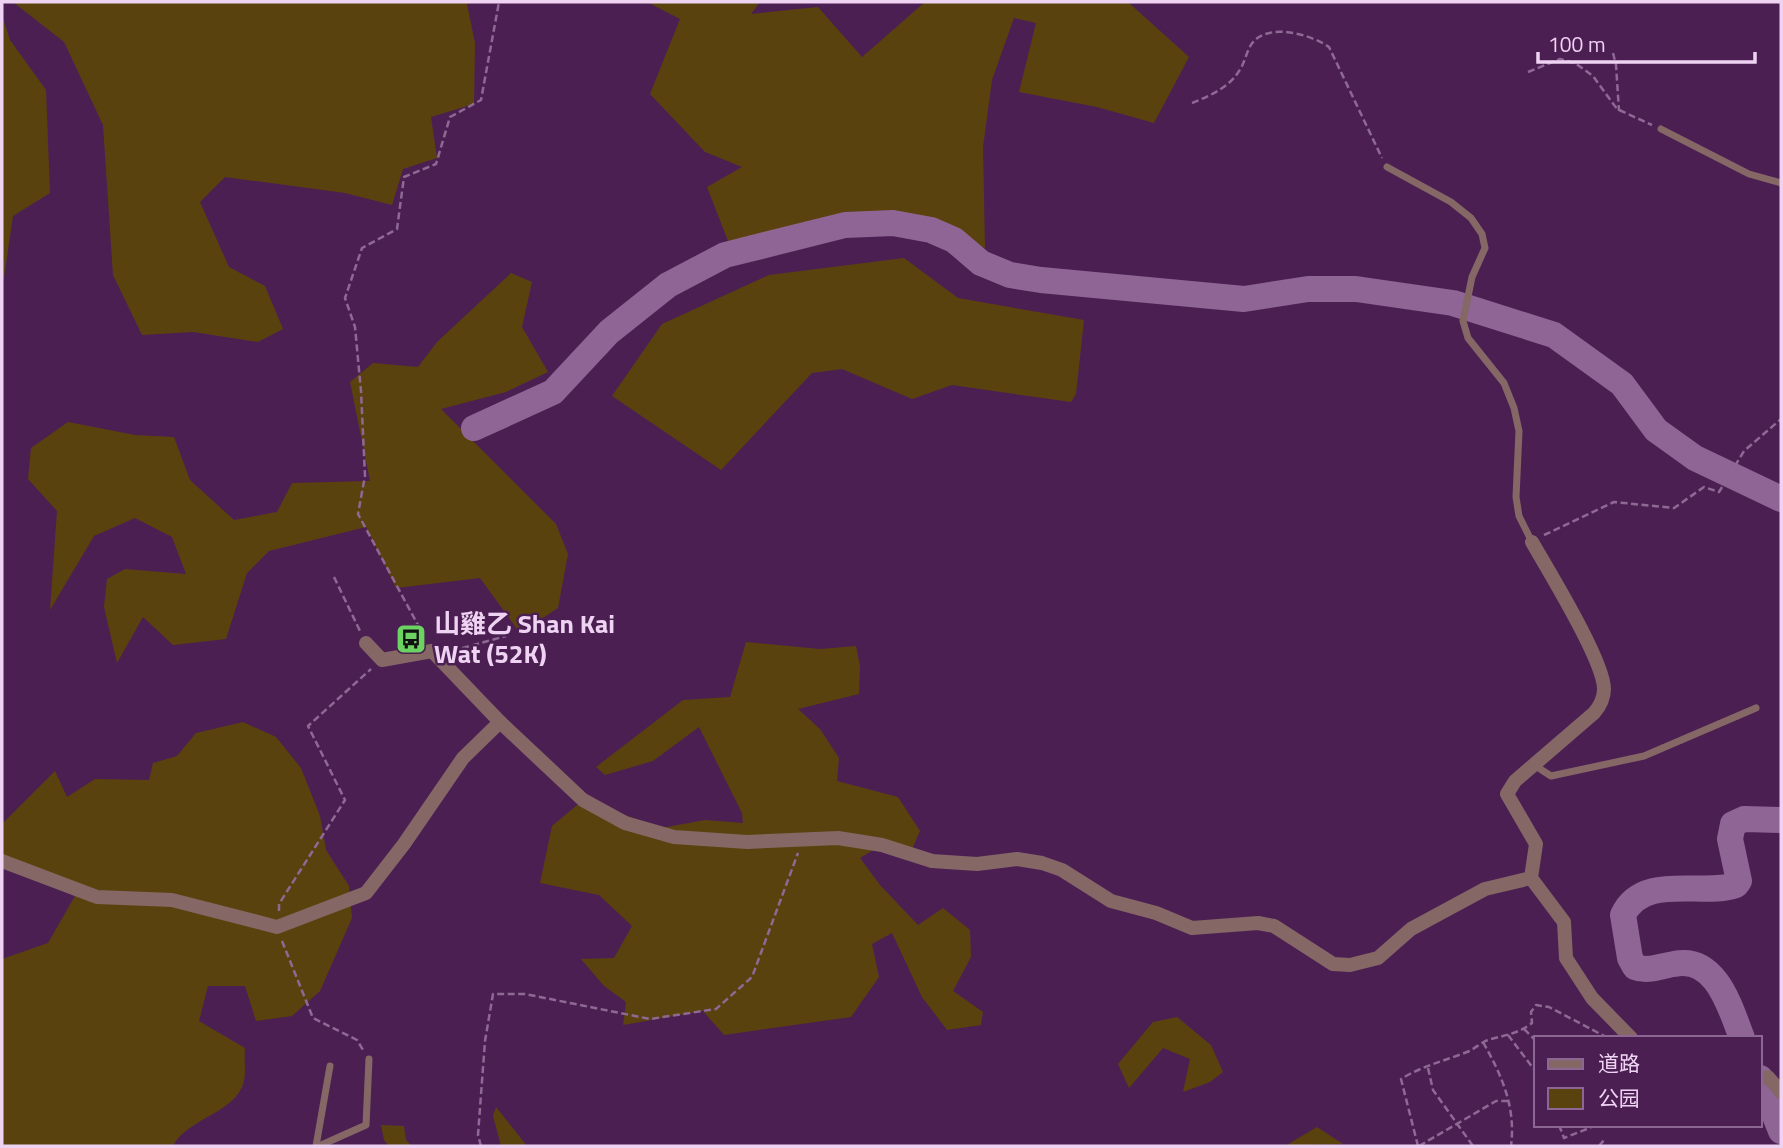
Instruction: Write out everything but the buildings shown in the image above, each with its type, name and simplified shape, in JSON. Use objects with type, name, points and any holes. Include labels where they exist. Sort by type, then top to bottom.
[{"type":"street","points":[[1532,541],[1574,616],[1604,688],[1601,705],[1534,765],[1507,794],[1508,802],[1536,844],[1531,878],[1564,922],[1566,958],[1592,998],[1628,1036]]},
{"type":"street","points":[[366,643],[382,660],[432,651],[500,722],[583,800],[625,823],[674,837],[747,842],[838,838],[882,845],[932,861],[977,864],[1017,859],[1042,863],[1062,870],[1111,901],[1156,913],[1192,928],[1258,923],[1274,926],[1334,964],[1350,965],[1378,958],[1411,929],[1485,889],[1531,878]]},
{"type":"street","points":[[2,861],[97,897],[172,900],[277,928],[366,893],[463,758],[500,722]]},
{"type":"street","points":[[1764,1078],[1781,1092]]},
{"type":"lane","points":[[1661,129],[1749,174],[1781,183]]},
{"type":"lane","points":[[1387,167],[1451,202],[1471,218],[1482,234],[1485,248],[1472,277],[1463,321],[1468,338],[1504,383],[1514,408],[1519,431],[1516,497],[1520,516],[1532,541]]},
{"type":"lane","points":[[1534,765],[1551,776],[1644,757],[1756,708]]},
{"type":"lane","points":[[318,1146],[366,1125],[369,1059]]},
{"type":"lane","points":[[318,1146],[330,1066]]},
{"type":"path","points":[[499,2],[481,100],[450,117],[436,164],[404,177],[397,229],[362,248],[345,298],[355,327],[361,391],[365,476],[358,514],[432,651],[449,652],[506,636]]},
{"type":"path","points":[[1192,103],[1228,85],[1240,70],[1252,43],[1260,37],[1291,32],[1313,36],[1329,47],[1387,167]]},
{"type":"path","points":[[1613,53],[1619,111]]},
{"type":"path","points":[[1528,72],[1560,59],[1575,63],[1594,76],[1619,111],[1661,129]]},
{"type":"path","points":[[1532,541],[1614,502],[1674,508],[1704,486],[1719,492],[1744,451],[1781,419]]},
{"type":"path","points":[[334,577],[366,643]]},
{"type":"path","points":[[369,1059],[356,1040],[313,1018],[277,928],[279,904],[345,800],[308,726],[382,660]]},
{"type":"path","points":[[481,1146],[478,1135],[482,1081],[493,994],[525,994],[649,1019],[716,1009],[752,977],[803,841]]},
{"type":"path","points":[[1509,1101],[1496,1101],[1419,1146],[1401,1079],[1419,1068],[1428,1068],[1483,1042],[1524,1029],[1532,1023],[1531,1012],[1536,1005],[1549,1007],[1604,1036]]},
{"type":"path","points":[[1524,1029],[1534,1039]]},
{"type":"path","points":[[1508,1035],[1534,1069]]},
{"type":"path","points":[[1483,1042],[1509,1101],[1514,1123],[1511,1146]]},
{"type":"path","points":[[1428,1068],[1440,1102],[1472,1146]]},
{"type":"path","points":[[1560,1127],[1564,1138],[1592,1127]]},
{"type":"path","points":[[1599,1146],[1604,1140]]},
{"type":"green space","points":[[13,2],[475,2],[467,4],[475,43],[474,104],[431,117],[437,158],[403,169],[392,205],[345,193],[225,177],[200,202],[229,267],[265,286],[283,329],[258,342],[193,332],[142,335],[113,275],[103,125],[64,42]]},
{"type":"green space","points":[[647,2],[760,2],[751,14],[818,7],[862,57],[925,2],[1128,2],[1189,57],[1154,123],[1097,107],[1019,92],[1036,23],[1014,18],[992,80],[983,147],[985,248],[906,214],[728,241],[707,187],[742,167],[705,152],[650,94],[680,19]]},
{"type":"green space","points":[[2,15],[10,40],[46,90],[50,193],[13,216],[2,291]]},
{"type":"green space","points":[[904,258],[958,298],[1084,320],[1076,394],[1071,402],[952,385],[912,399],[842,369],[812,373],[721,470],[612,396],[662,324],[769,275]]},
{"type":"green space","points":[[511,273],[532,282],[522,327],[548,372],[506,392],[441,409],[556,524],[568,554],[558,608],[520,633],[480,578],[396,588],[366,527],[269,551],[247,573],[226,639],[173,645],[143,617],[117,663],[104,607],[107,579],[125,569],[186,574],[172,537],[135,518],[94,536],[50,610],[57,511],[28,479],[31,448],[68,422],[135,435],[174,437],[190,480],[234,520],[277,512],[292,483],[370,481],[350,382],[373,363],[418,367],[437,342]]},
{"type":"green space","points":[[746,642],[820,649],[856,646],[860,666],[859,694],[798,709],[820,729],[839,758],[837,781],[898,797],[920,831],[910,854],[882,845],[860,858],[880,885],[918,925],[943,908],[970,930],[971,957],[953,991],[983,1012],[981,1025],[947,1030],[922,997],[892,933],[872,944],[879,977],[851,1017],[724,1035],[703,1011],[623,1025],[626,1002],[604,986],[581,959],[614,958],[632,926],[599,895],[540,883],[552,826],[583,800],[661,828],[705,820],[743,823],[742,813],[699,727],[653,761],[605,775],[596,767],[683,700],[730,697]]},
{"type":"green space","points":[[243,722],[276,737],[301,768],[320,816],[326,850],[349,886],[352,918],[320,991],[292,1016],[256,1021],[245,986],[208,986],[199,1021],[245,1048],[244,1081],[240,1092],[232,1101],[189,1129],[173,1146],[2,1146],[2,959],[48,943],[75,896],[2,862],[2,824],[55,771],[67,797],[95,779],[149,780],[153,763],[177,756],[196,733]]},
{"type":"green space","points":[[1177,1017],[1211,1045],[1223,1072],[1210,1082],[1183,1092],[1190,1059],[1163,1048],[1129,1088],[1118,1064],[1153,1022]]},
{"type":"green space","points":[[496,1107],[527,1146],[501,1146],[493,1116]]},
{"type":"green space","points":[[381,1125],[404,1126],[406,1140],[412,1146],[389,1146],[384,1140]]},
{"type":"green space","points":[[1317,1127],[1343,1144],[1285,1146]]},
{"type":"waterway","points":[[474,428],[553,392],[609,332],[668,285],[725,255],[845,225],[893,223],[931,230],[954,240],[981,263],[1010,275],[1041,280],[1244,299],[1308,289],[1356,289],[1453,303],[1554,335],[1622,384],[1656,430],[1695,458],[1781,499]]},
{"type":"waterway","points":[[1741,1036],[1719,986],[1701,967],[1688,963],[1649,969],[1635,967],[1630,958],[1623,915],[1632,902],[1659,890],[1708,889],[1736,885],[1739,881],[1730,839],[1733,824],[1744,819],[1781,820]]},
{"type":"waterway","points":[[1762,1083],[1781,1131]]},
{"type":"place","name":"山雞乙 Shan Kai Wat (52K)","points":[[411,639]]}]
